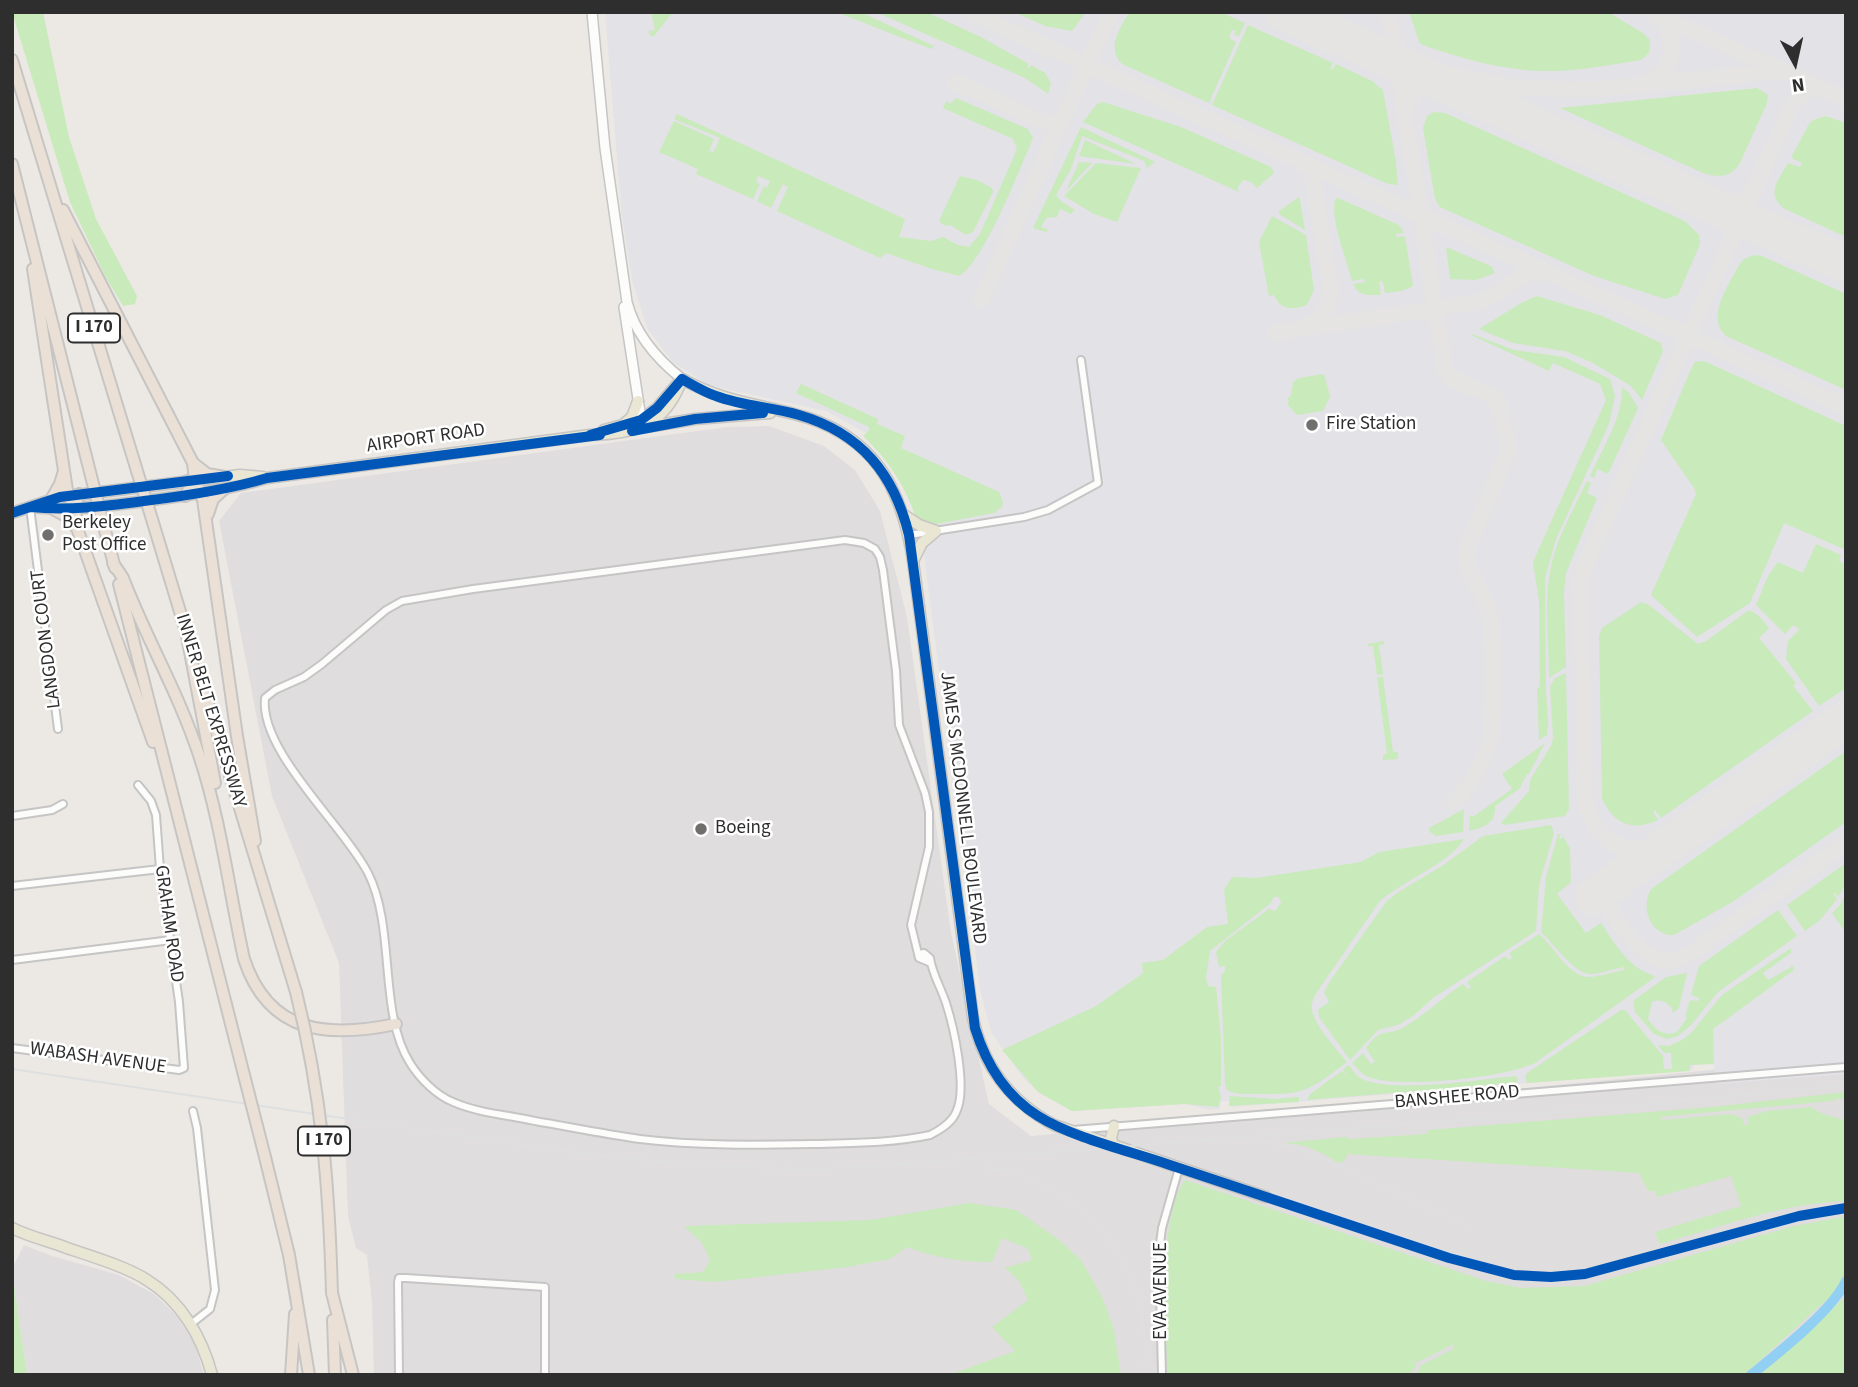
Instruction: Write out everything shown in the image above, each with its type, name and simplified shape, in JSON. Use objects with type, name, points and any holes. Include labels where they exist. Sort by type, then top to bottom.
[{"type":"highway","name":"INNER BELT EXPRESSWAY","points":[[12,60],[296,992],[312,1060],[323,1131],[330,1212],[335,1375]]},
{"type":"highway","name":"I 170","points":[[12,164],[245,1079],[296,1290],[309,1375]]},
{"type":"highway","points":[[50,185],[192,463],[194,484],[206,520],[260,872]]},
{"type":"highway","points":[[30,234],[35,290],[64,471],[75,502],[77,528],[173,798]]},
{"type":"highway","points":[[192,463],[225,482],[213,499],[206,520]]},
{"type":"highway","points":[[64,471],[52,503],[77,528]]},
{"type":"highway","points":[[186,495],[194,484]]},
{"type":"highway","points":[[113,562],[123,578],[199,752],[209,786],[244,959],[254,983],[278,1010],[311,1028],[354,1032],[396,1024]]},
{"type":"highway","points":[[186,631],[246,942],[260,981],[284,1008],[304,1019],[330,1026],[396,1024]]},
{"type":"highway","points":[[291,1375],[296,1290]]},
{"type":"highway","points":[[332,1293],[353,1375]]},
{"type":"main road","name":"JAMES S MCDONNELL BOULEVARD","points":[[682,379],[724,399],[791,413],[827,425],[858,444],[890,482],[909,535],[975,1028],[993,1071],[1015,1098],[1038,1116],[1068,1130],[1266,1197]]},
{"type":"main road","name":"AIRPORT ROAD","points":[[75,502],[194,484],[267,478],[590,435],[619,434],[669,406],[682,379]]},
{"type":"main road","points":[[622,425],[632,417],[638,401]]},
{"type":"main road","name":"AIRPORT ROAD","points":[[590,435],[622,425],[747,414],[791,413]]},
{"type":"main road","name":"AIRPORT ROAD","points":[[12,513],[52,503],[186,495]]},
{"type":"main road","points":[[904,515],[919,525],[936,531],[922,543],[913,561]]},
{"type":"main road","points":[[1113,1146],[1111,1138],[1114,1126]]},
{"type":"main road","points":[[12,1228],[147,1279],[177,1305],[191,1324],[206,1354],[212,1375]]},
{"type":"street","name":"JAMES S MCDONNELL BOULEVARD","points":[[592,12],[625,322],[641,424]]},
{"type":"street","name":"JAMES S MCDONNELL BOULEVARD","points":[[623,288],[630,315],[641,335],[662,362],[682,379]]},
{"type":"street","points":[[909,535],[1048,510],[1098,483],[1081,360]]},
{"type":"street","name":"LANGDON COURT","points":[[30,507],[58,729]]},
{"type":"street","points":[[845,540],[864,543],[874,549],[883,570],[896,671],[899,725],[921,782],[929,812],[929,847],[912,925],[919,954],[923,953],[930,958],[956,1038],[961,1100],[957,1113],[950,1122],[940,1130],[918,1138],[862,1143],[740,1145],[641,1139],[489,1112],[451,1101],[419,1076],[402,1047],[396,1024],[382,921],[368,873],[291,766],[272,735],[265,718],[265,698],[313,671],[386,610],[402,601],[473,589],[845,540]]},
{"type":"street","name":"GRAHAM ROAD","points":[[138,786],[154,807],[184,1068]]},
{"type":"street","points":[[12,816],[52,810],[63,804]]},
{"type":"street","points":[[12,886],[160,869]]},
{"type":"street","points":[[12,960],[171,940]]},
{"type":"street","name":"WABASH AVENUE","points":[[12,1048],[179,1070],[184,1068]]},
{"type":"street","name":"BANSHEE ROAD","points":[[1068,1130],[1846,1068]]},
{"type":"street","points":[[191,1324],[210,1309],[215,1290],[193,1111]]},
{"type":"street","name":"EVA AVENUE","points":[[1162,1375],[1159,1251],[1161,1228],[1179,1168]]},
{"type":"street","points":[[399,1375],[399,1278],[545,1287],[545,1375]]},
{"type":"shaded area","points":[[605,12],[1846,12],[1846,1074],[1716,1084],[1714,1063],[1694,1065],[1693,1070],[1231,1107],[1229,1101],[1221,1101],[1220,1109],[1210,1110],[1185,1104],[1072,1111],[1040,1093],[1023,1078],[991,1032],[980,989],[919,516],[892,459],[866,433],[826,411],[708,385],[673,362],[647,328],[632,280],[622,218]]},
{"type":"shaded area","points":[[769,426],[824,446],[855,470],[880,511],[907,617],[951,933],[989,1104],[1031,1136],[1722,1069],[1846,937],[1846,1375],[374,1375],[372,1303],[367,1255],[356,1248],[348,1216],[339,963],[272,796],[219,521],[241,493],[727,427]]},
{"type":"shaded area","points":[[24,1245],[119,1275],[154,1294],[176,1315],[195,1344],[204,1375],[27,1375],[12,1269]]},
{"type":"green space","points":[[12,12],[43,12],[69,137],[96,219],[137,296],[135,304],[123,306],[105,276],[70,202]]},
{"type":"green space","points":[[651,12],[673,12],[654,36],[650,36],[649,31],[655,30]]},
{"type":"green space","points":[[836,12],[860,12],[934,46],[931,49]]},
{"type":"green space","points":[[876,12],[926,12],[981,37],[1029,64],[1027,67],[1031,65],[1045,73],[1051,83],[1048,94],[1025,78]]},
{"type":"green space","points":[[1014,12],[1086,12],[1072,31],[1045,26]]},
{"type":"green space","points":[[1129,12],[1220,12],[1245,23],[1239,36],[1234,35],[1236,31],[1232,30],[1229,38],[1236,42],[1209,103],[1122,64],[1117,58],[1115,45]]},
{"type":"green space","points":[[1409,12],[1608,12],[1650,40],[1649,53],[1641,60],[1592,68],[1543,71],[1496,66],[1420,44]]},
{"type":"green space","points":[[1248,25],[1333,63],[1330,69],[1336,64],[1372,81],[1383,90],[1398,185],[1388,184],[1212,105]]},
{"type":"green space","points":[[1757,88],[1768,95],[1767,103],[1740,163],[1732,172],[1719,176],[1703,173],[1560,108]]},
{"type":"green space","points":[[956,98],[1028,129],[1033,138],[990,234],[969,268],[959,276],[886,253],[880,258],[777,211],[788,187],[783,184],[771,208],[757,201],[764,186],[767,188],[770,181],[758,176],[756,182],[760,184],[753,199],[696,174],[698,169],[659,152],[674,121],[714,139],[709,151],[714,151],[720,138],[674,119],[677,114],[905,219],[899,237],[931,241],[943,237],[969,247],[980,234],[1017,149],[1013,139],[943,108],[946,101],[950,104]]},
{"type":"green space","points":[[1103,102],[1181,127],[1271,167],[1274,173],[1257,188],[1251,182],[1243,180],[1237,188],[1239,192],[1083,122],[1097,104]]},
{"type":"green space","points":[[1434,112],[1445,113],[1685,221],[1699,235],[1700,244],[1678,295],[1665,299],[1594,276],[1440,207],[1435,199],[1423,128],[1427,116]]},
{"type":"green space","points":[[1826,116],[1846,123],[1846,237],[1785,209],[1779,204],[1775,193],[1777,181],[1788,163],[1800,167],[1802,163],[1791,158],[1809,124]]},
{"type":"green space","points":[[1081,127],[1155,162],[1147,168],[1142,160],[1082,136],[1071,169],[1056,195],[1075,210],[1071,214],[1060,209],[1057,217],[1046,218],[1041,227],[1049,230],[1046,232],[1033,228]]},
{"type":"green space","points":[[1085,140],[1136,164],[1079,156]]},
{"type":"green space","points":[[1079,162],[1092,163],[1066,191]]},
{"type":"green space","points":[[1096,163],[1141,168],[1117,222],[1094,214],[1064,196]]},
{"type":"green space","points":[[960,176],[977,180],[992,188],[993,192],[973,232],[966,235],[939,221]]},
{"type":"green space","points":[[1299,197],[1305,230],[1279,214],[1279,211]]},
{"type":"green space","points":[[1335,199],[1399,225],[1404,233],[1396,234],[1396,237],[1405,236],[1413,286],[1402,291],[1385,293],[1383,282],[1379,281],[1381,295],[1365,294],[1355,288],[1353,284],[1365,282],[1364,279],[1352,281],[1335,218]]},
{"type":"green space","points":[[1272,216],[1306,235],[1314,290],[1307,305],[1288,308],[1280,304],[1274,295],[1269,296],[1259,242]]},
{"type":"green space","points":[[1446,247],[1491,266],[1495,273],[1476,280],[1450,279]]},
{"type":"green space","points":[[1754,255],[1762,256],[1846,294],[1846,390],[1726,336],[1720,328],[1718,310],[1725,291],[1739,265],[1744,259]]},
{"type":"green space","points":[[1537,296],[1600,315],[1661,343],[1663,351],[1642,400],[1631,386],[1593,363],[1565,351],[1513,343],[1479,329]]},
{"type":"green space","points":[[1472,334],[1514,350],[1564,357],[1610,379],[1615,396],[1609,424],[1556,539],[1545,578],[1548,722],[1547,735],[1539,740],[1539,601],[1533,562],[1606,400],[1600,384],[1553,363],[1549,371]]},
{"type":"green space","points":[[1704,361],[1846,426],[1846,550],[1784,523],[1750,603],[1697,637],[1651,595],[1696,494],[1661,440],[1691,369],[1695,362]]},
{"type":"green space","points":[[1324,374],[1330,396],[1323,411],[1297,415],[1287,404],[1293,382],[1299,378]]},
{"type":"green space","points":[[801,384],[878,419],[877,424],[905,436],[901,448],[999,492],[1002,507],[994,513],[931,525],[916,518],[895,474],[863,436],[869,427],[796,393]]},
{"type":"green space","points":[[1622,387],[1638,408],[1608,474],[1597,469],[1594,478],[1590,476],[1615,422]]},
{"type":"green space","points":[[1587,481],[1591,483],[1587,493],[1597,498],[1566,573],[1566,667],[1549,678],[1549,576],[1567,521]]},
{"type":"green space","points":[[1816,544],[1841,555],[1839,561],[1846,565],[1846,688],[1819,706],[1786,659],[1788,641],[1800,629],[1793,625],[1785,634],[1756,605],[1768,576],[1778,562],[1803,573]]},
{"type":"green space","points":[[1641,602],[1649,605],[1698,644],[1749,610],[1759,616],[1769,628],[1759,638],[1796,683],[1793,686],[1813,711],[1661,818],[1655,810],[1653,812],[1658,820],[1649,824],[1632,825],[1612,815],[1602,799],[1599,636],[1602,628]]},
{"type":"green space","points":[[1384,641],[1384,644],[1379,645],[1383,674],[1377,675],[1373,646],[1368,644]]},
{"type":"green space","points":[[1566,673],[1569,809],[1565,816],[1504,825],[1501,823],[1529,791],[1530,780],[1552,744],[1550,687],[1555,678]]},
{"type":"green space","points":[[1377,677],[1383,677],[1393,752],[1398,752],[1398,759],[1383,760],[1383,755],[1387,753]]},
{"type":"green space","points":[[1545,743],[1520,788],[1495,806],[1495,812],[1488,824],[1469,831],[1470,815],[1473,817],[1512,789],[1502,774]]},
{"type":"green space","points":[[1846,751],[1846,822],[1734,901],[1674,935],[1659,931],[1653,926],[1647,912],[1651,889]]},
{"type":"green space","points":[[1464,809],[1463,832],[1436,836],[1430,832],[1429,828]]},
{"type":"green space","points":[[1551,825],[1554,833],[1539,885],[1536,931],[1433,998],[1413,1016],[1398,1025],[1378,1030],[1350,1060],[1319,1017],[1318,1010],[1329,1002],[1324,992],[1330,981],[1386,902],[1483,836]]},
{"type":"green space","points":[[1558,834],[1561,834],[1561,839],[1563,836],[1570,849],[1571,882],[1557,894],[1586,933],[1601,923],[1630,962],[1655,976],[1654,978],[1535,1063],[1520,1068],[1477,1077],[1427,1082],[1383,1080],[1361,1073],[1352,1063],[1363,1053],[1371,1064],[1375,1062],[1366,1048],[1376,1037],[1404,1027],[1463,984],[1468,989],[1471,987],[1467,982],[1505,956],[1509,960],[1512,958],[1509,953],[1539,934],[1568,967],[1582,976],[1590,977],[1624,970],[1624,967],[1595,974],[1585,973],[1571,964],[1541,932],[1546,877]]},
{"type":"green space","points":[[1464,839],[1448,856],[1379,902],[1317,992],[1312,1003],[1314,1018],[1347,1062],[1305,1090],[1284,1094],[1240,1094],[1227,1090],[1225,1085],[1221,976],[1225,966],[1219,967],[1216,952],[1225,941],[1269,909],[1275,911],[1281,903],[1279,897],[1274,897],[1271,903],[1210,951],[1206,978],[1208,986],[1216,987],[1221,1038],[1221,1086],[1218,1087],[1221,1097],[1218,1107],[1185,1104],[1072,1111],[1038,1092],[1002,1050],[1096,1006],[1143,973],[1142,963],[1163,960],[1207,927],[1228,924],[1224,890],[1232,877],[1256,878],[1361,862],[1379,852]]},
{"type":"green space","points":[[1846,863],[1846,883],[1838,897],[1833,893],[1837,899],[1820,920],[1805,931],[1787,905]]},
{"type":"green space","points":[[1846,894],[1846,933],[1832,913]]},
{"type":"green space","points":[[1778,910],[1797,936],[1718,992],[1691,1025],[1678,1036],[1667,1039],[1654,1034],[1635,1012],[1633,1001],[1666,977],[1687,973],[1679,1008],[1673,1013],[1667,1004],[1652,1002],[1648,1019],[1660,1032],[1677,1032],[1687,1018],[1685,1017],[1690,1000],[1698,1001],[1699,998],[1691,995],[1699,966]]},
{"type":"green space","points":[[1791,948],[1791,953],[1763,973],[1768,980],[1793,966],[1794,970],[1713,1029],[1714,1064],[1690,1065],[1690,1071],[1527,1083],[1527,1073],[1621,1010],[1625,1010],[1663,1056],[1664,1069],[1672,1069],[1671,1053],[1664,1053],[1658,1045],[1669,1046],[1682,1040],[1692,1032],[1722,995]]},
{"type":"green space","points":[[1349,1065],[1359,1077],[1390,1085],[1435,1084],[1516,1076],[1518,1080],[1516,1083],[1307,1100],[1310,1094],[1342,1071],[1346,1075],[1343,1069]]},
{"type":"green space","points":[[1846,1092],[1846,1099],[1832,1101],[1660,1117],[1663,1120],[1730,1114],[1742,1118],[1744,1125],[1749,1124],[1747,1117],[1767,1111],[1811,1107],[1846,1121],[1846,1201],[1775,1211],[1660,1244],[1655,1232],[1741,1206],[1731,1176],[1657,1197],[1655,1191],[1648,1191],[1639,1173],[1348,1154],[1344,1161],[1338,1163],[1312,1149],[1283,1143],[1428,1134],[1428,1130],[1712,1107]]},
{"type":"green space","points":[[1230,1096],[1276,1099],[1299,1097],[1299,1102],[1229,1106]]},
{"type":"green space","points":[[1185,1180],[1486,1281],[1521,1288],[1584,1286],[1794,1226],[1843,1217],[1846,1217],[1846,1271],[1834,1293],[1744,1375],[1417,1375],[1420,1366],[1453,1349],[1454,1344],[1418,1362],[1413,1359],[1417,1364],[1410,1375],[1167,1375],[1167,1245],[1176,1197]]},
{"type":"green space","points":[[969,1203],[1016,1210],[1058,1239],[1081,1260],[1103,1299],[1114,1329],[1121,1375],[949,1375],[1015,1351],[992,1327],[1028,1300],[1019,1281],[1005,1268],[1032,1260],[1027,1248],[1002,1238],[992,1262],[949,1259],[907,1247],[890,1259],[847,1267],[715,1282],[675,1279],[674,1274],[703,1272],[710,1260],[702,1243],[684,1226],[871,1220]]},
{"type":"green space","points":[[12,1270],[27,1375],[12,1375]]},
{"type":"green space","points":[[1846,1296],[1846,1375],[1759,1375]]},
{"type":"waterway","points":[[1751,1375],[1817,1318],[1846,1281]]},
{"type":"taxiway","points":[[969,12],[1846,407]]},
{"type":"taxiway","points":[[981,300],[1111,12]]},
{"type":"taxiway","points":[[1389,12],[1445,370],[1449,377],[1495,398],[1499,404],[1509,450],[1467,548],[1468,566],[1485,600],[1490,621],[1493,659],[1492,723],[1490,740],[1480,766],[1464,792],[1454,802]]},
{"type":"taxiway","points":[[1651,12],[1846,99]]},
{"type":"taxiway","points":[[1647,82],[1664,69],[1672,52],[1670,33],[1657,16]]},
{"type":"taxiway","points":[[1323,30],[1430,70],[1512,87],[1587,90],[1783,71]]},
{"type":"taxiway","points":[[955,82],[1044,122],[1055,123],[1064,116]]},
{"type":"taxiway","points":[[1406,110],[1412,96],[1422,88],[1434,85],[1449,87]]},
{"type":"taxiway","points":[[1674,841],[1644,849],[1619,846],[1598,830],[1585,802],[1581,580],[1584,568],[1790,109],[1803,92],[1823,89]]},
{"type":"taxiway","points":[[1303,165],[1309,169],[1313,178],[1331,291],[1324,312],[1307,327]]},
{"type":"taxiway","points":[[1713,206],[1734,204],[1752,192]]},
{"type":"taxiway","points":[[1275,333],[1483,301],[1519,278],[1544,273]]},
{"type":"taxiway","points":[[1617,880],[1611,893],[1610,907],[1618,922],[1648,954],[1656,959],[1672,961],[1695,950],[1846,843]]},
{"type":"runway","points":[[1283,12],[1846,265]]},
{"type":"runway","points":[[1593,897],[1846,719]]},
{"type":"railway","points":[[12,1069],[598,1156],[731,1167],[809,1169],[878,1166],[1585,1110],[1846,1085]]},
{"type":"railway","points":[[1260,1142],[1311,1153],[1473,1228]]},
{"type":"railway","points":[[983,1167],[1015,1173],[1061,1195],[1096,1225],[1111,1243],[1124,1262],[1140,1305],[1144,1331],[1144,1375]]},
{"type":"cycle path","points":[[590,435],[641,420],[657,408],[682,379],[726,399],[789,412],[821,423],[857,445],[884,475],[903,513],[909,535],[975,1028],[985,1054],[999,1078],[1016,1099],[1038,1116],[1067,1131],[1101,1143],[1449,1258],[1514,1275],[1551,1277],[1585,1274],[1799,1216],[1846,1208]]},
{"type":"cycle path","points":[[632,431],[695,419],[763,413]]},
{"type":"cycle path","points":[[30,507],[73,508],[130,503],[206,492],[267,478],[600,435]]},
{"type":"cycle path","points":[[12,513],[60,497],[228,476]]},
{"type":"place","name":"Fire Station","points":[[1312,425]]},
{"type":"place","name":"Berkeley Post Office","points":[[48,535]]},
{"type":"place","name":"Boeing","points":[[701,829]]}]
